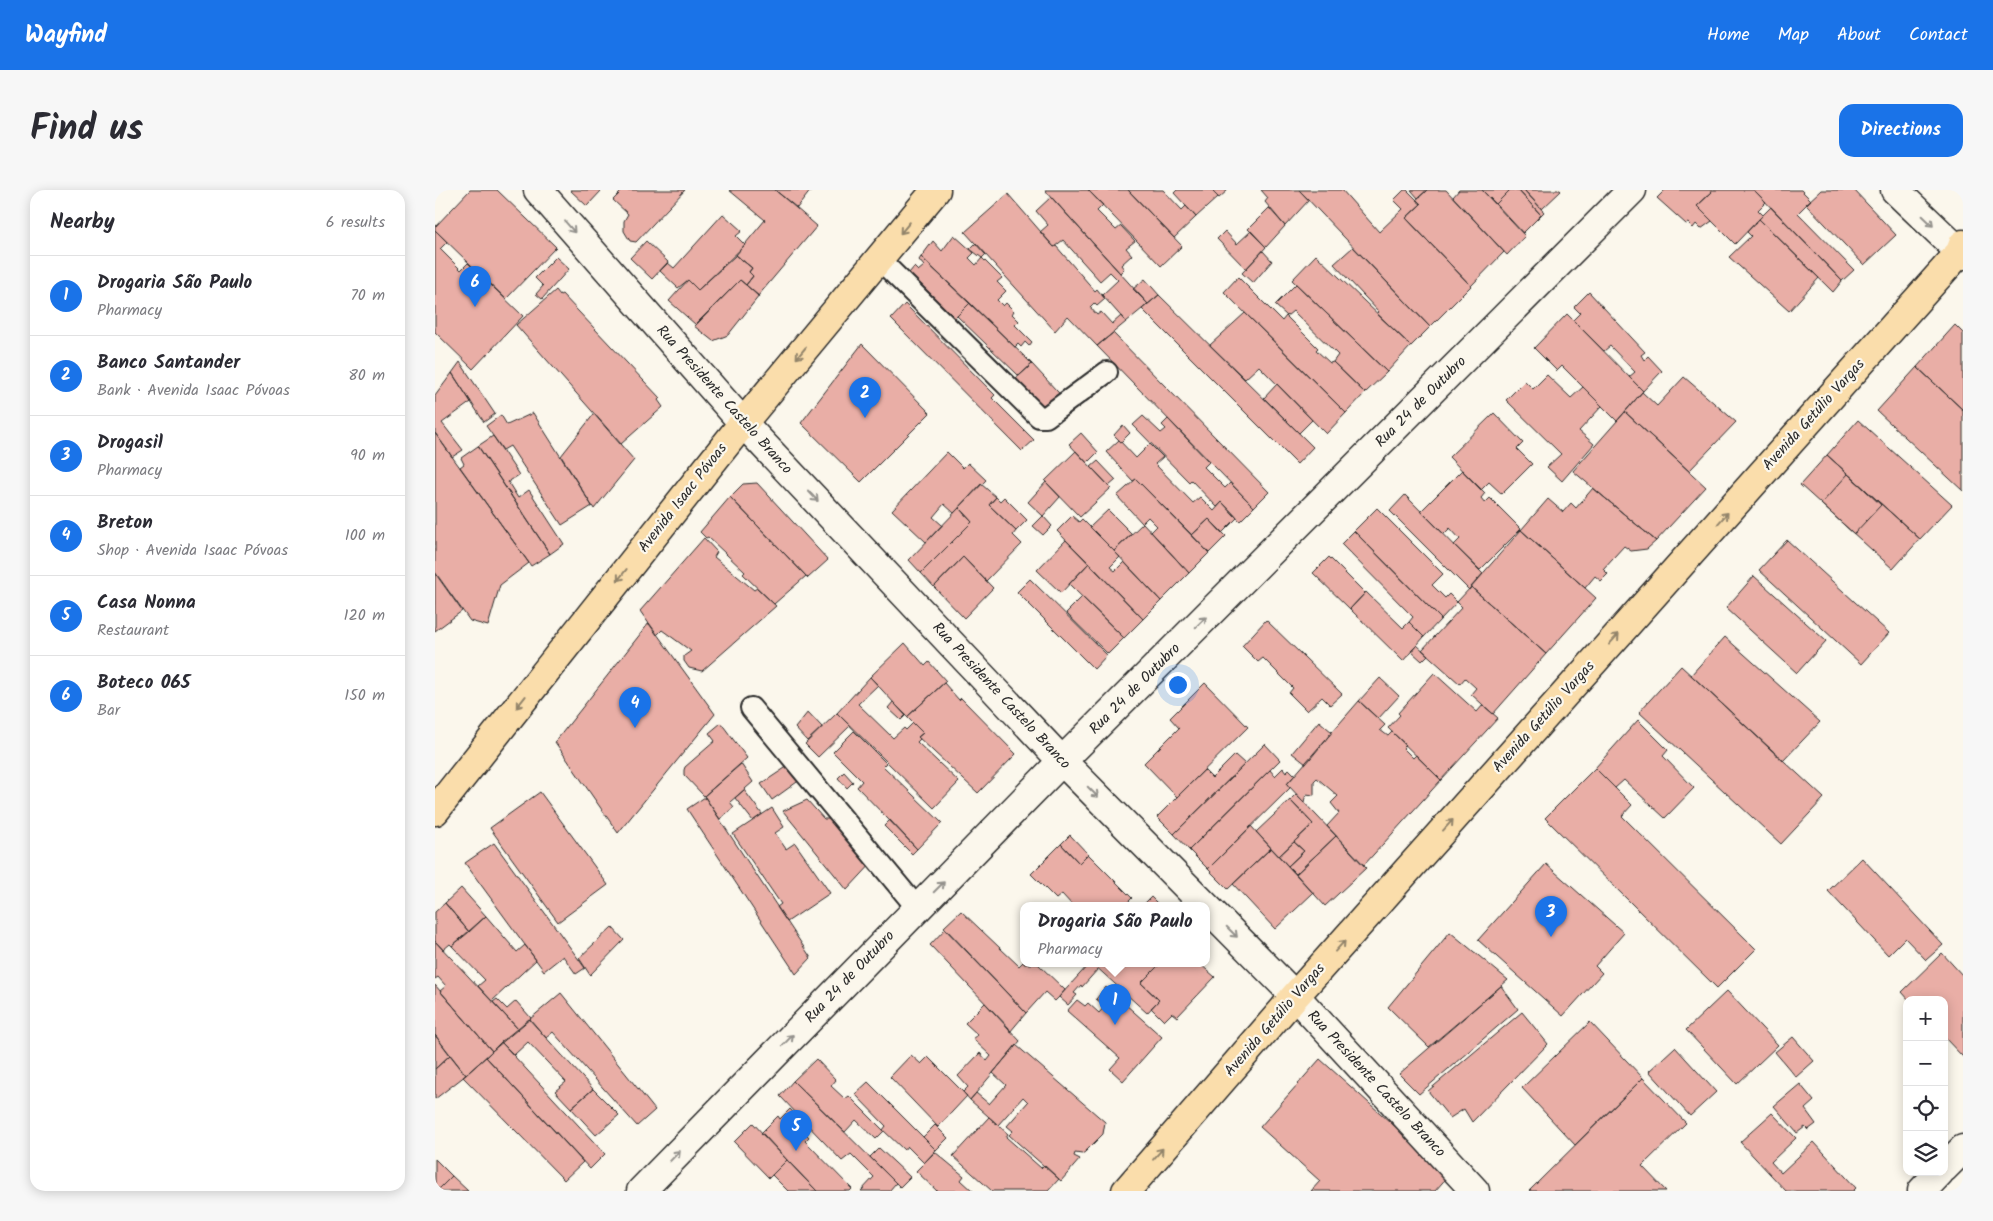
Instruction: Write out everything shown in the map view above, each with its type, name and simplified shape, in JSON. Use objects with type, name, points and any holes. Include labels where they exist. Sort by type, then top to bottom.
[{"type":"main road","name":"Avenida Isaac Póvoas","points":[[435,811],[743,422],[936,190]]},
{"type":"main road","name":"Avenida Getúlio Vargas","points":[[1126,1191],[1295,996],[1962,250]]},
{"type":"street","name":"Rua Presidente Castelo Branco","points":[[538,190],[743,422],[1062,761],[1202,902]]},
{"type":"street","name":"Rua 24 de Outubro","points":[[641,1191],[1062,761],[1632,190]]},
{"type":"street","points":[[1895,190],[1962,250]]},
{"type":"street","name":"Rua Presidente Castelo Branco","points":[[1210,910],[1295,996],[1475,1191]]},
{"type":"street","points":[[1948,1164],[1963,1149]]},
{"type":"street","points":[[1922,1191],[1936,1176]]},
{"type":"lane","points":[[879,259],[1039,417],[1046,417],[1107,372]]},
{"type":"lane","points":[[751,708],[917,909]]},
{"type":"building","points":[[470,190],[497,190],[556,247],[506,299],[435,230],[435,227]]},
{"type":"building","points":[[570,190],[602,190],[587,206]]},
{"type":"building","points":[[623,190],[685,190],[636,242],[630,241],[624,231],[624,221],[628,214],[613,200]]},
{"type":"building","points":[[729,190],[775,190],[817,226],[758,296],[746,285],[753,276],[749,272],[752,268],[736,255],[765,220]]},
{"type":"building","points":[[775,190],[811,190],[797,208]]},
{"type":"building","points":[[1045,190],[1088,190],[1103,205],[1097,211],[1116,230],[1121,226],[1135,241],[1126,248],[1132,255],[1121,265],[1124,269],[1120,273]]},
{"type":"building","points":[[1088,190],[1128,190],[1182,246],[1161,266]]},
{"type":"building","points":[[1128,190],[1163,190],[1182,210],[1186,206],[1196,217],[1174,238]]},
{"type":"building","points":[[1177,190],[1211,190],[1218,197],[1196,217],[1174,193]]},
{"type":"building","points":[[1211,190],[1228,190],[1219,198]]},
{"type":"building","points":[[1261,190],[1299,190],[1309,200],[1285,226],[1265,202],[1268,198]]},
{"type":"building","points":[[1299,190],[1342,190],[1379,232],[1403,209],[1394,200],[1404,190],[1407,190],[1421,204],[1406,218],[1471,286],[1430,327]]},
{"type":"building","points":[[1411,190],[1427,190],[1418,198]]},
{"type":"building","points":[[1427,190],[1446,190],[1504,252],[1471,286],[1406,218],[1421,204],[1416,200]]},
{"type":"building","points":[[1459,190],[1482,190],[1525,236],[1507,255],[1453,197]]},
{"type":"building","points":[[1482,190],[1510,190],[1496,204]]},
{"type":"building","points":[[1510,190],[1518,190],[1541,215],[1523,233],[1496,204]]},
{"type":"building","points":[[1518,190],[1524,190],[1544,212],[1541,215]]},
{"type":"building","points":[[1524,190],[1560,190],[1561,191],[1542,209]]},
{"type":"building","points":[[1665,190],[1710,190],[1712,192],[1697,206],[1712,221],[1701,229],[1696,224],[1693,228],[1688,223],[1686,224],[1657,198]]},
{"type":"building","points":[[1710,190],[1754,190],[1766,202],[1758,210],[1763,215],[1735,244],[1697,206],[1712,192]]},
{"type":"building","points":[[1754,190],[1801,190],[1811,200],[1798,213],[1854,270],[1842,281]]},
{"type":"building","points":[[1821,190],[1854,190],[1896,235],[1864,265],[1806,204]]},
{"type":"building","points":[[1008,194],[1054,247],[1056,246],[1095,291],[1097,289],[1105,299],[1097,306],[1094,303],[1090,307],[1097,315],[1101,312],[1112,324],[1121,316],[1126,322],[1097,346],[1068,316],[1055,331],[965,232]]},
{"type":"building","points":[[1051,197],[1148,304],[1126,322],[1102,295],[1118,280],[1110,272],[1100,281],[1063,240],[1054,247],[1040,232],[1048,225],[1036,211]]},
{"type":"building","points":[[1771,207],[1842,281],[1833,292],[1759,219]]},
{"type":"building","points":[[1269,208],[1285,226],[1266,247],[1248,229]]},
{"type":"building","points":[[723,214],[742,231],[736,236],[745,245],[698,290],[688,280],[678,288],[660,271],[668,263],[674,268]]},
{"type":"building","points":[[1759,219],[1819,278],[1789,311],[1729,257],[1751,236],[1747,232]]},
{"type":"building","points":[[435,230],[447,242],[440,249],[461,270],[468,263],[523,316],[473,369],[435,332]]},
{"type":"building","points":[[1225,231],[1237,244],[1251,231],[1266,247],[1246,269],[1217,239]]},
{"type":"building","points":[[954,235],[974,253],[969,258],[976,265],[982,258],[1002,278],[997,282],[1006,291],[997,300],[1003,306],[1006,303],[1014,311],[1012,314],[1019,321],[1015,325],[1032,342],[1029,346],[1025,342],[1021,347],[1018,344],[1015,347],[921,257],[933,241],[942,251]]},
{"type":"building","points":[[646,241],[668,262],[652,279],[630,258]]},
{"type":"building","points":[[976,243],[986,254],[982,258],[970,249]]},
{"type":"building","points":[[1353,247],[1430,327],[1411,346],[1377,314],[1379,312],[1334,264]]},
{"type":"building","points":[[1263,251],[1272,261],[1253,283],[1242,273]]},
{"type":"building","points":[[736,255],[752,268],[749,272],[753,276],[746,285],[740,280],[696,325],[669,301],[688,280],[698,290]]},
{"type":"building","points":[[1316,255],[1411,346],[1387,372],[1292,280]]},
{"type":"building","points":[[556,257],[569,269],[542,299],[536,294],[543,286],[535,278]]},
{"type":"building","points":[[921,257],[970,303],[955,318],[909,273],[914,267],[918,271],[924,266],[919,260]]},
{"type":"building","points":[[1238,277],[1282,321],[1286,316],[1318,348],[1316,350],[1330,363],[1333,362],[1365,393],[1346,413],[1224,292]]},
{"type":"building","points":[[1145,279],[1159,295],[1148,304],[1133,289]]},
{"type":"building","points":[[740,280],[759,296],[728,335],[713,341],[694,326]]},
{"type":"building","points":[[1296,284],[1387,372],[1365,393],[1333,362],[1338,355],[1293,311],[1287,316],[1275,305]]},
{"type":"building","points":[[556,290],[560,295],[562,294],[660,398],[658,400],[663,407],[621,444],[516,325]]},
{"type":"building","points":[[1589,292],[1645,352],[1641,355],[1644,360],[1648,356],[1662,371],[1643,391],[1629,377],[1635,372],[1610,346],[1604,351],[1573,320],[1580,313],[1574,307]]},
{"type":"building","points":[[1159,295],[1313,447],[1297,464],[1142,309]]},
{"type":"building","points":[[970,303],[1032,364],[1019,376],[957,316]]},
{"type":"building","points":[[905,304],[995,395],[992,398],[1034,440],[1022,451],[891,319]]},
{"type":"building","points":[[1245,313],[1346,413],[1326,434],[1259,366],[1245,379],[1210,345]]},
{"type":"building","points":[[1567,314],[1643,391],[1617,421],[1562,366],[1557,371],[1534,348]]},
{"type":"building","points":[[1955,325],[1963,333],[1963,410],[1917,367]]},
{"type":"building","points":[[1113,333],[1269,492],[1254,507],[1097,346]]},
{"type":"building","points":[[862,344],[930,413],[861,482],[801,423]]},
{"type":"building","points":[[460,362],[495,414],[484,422],[452,373]]},
{"type":"building","points":[[1032,364],[1069,404],[1045,427],[1019,399],[1012,405],[1000,393]]},
{"type":"building","points":[[1917,367],[1963,410],[1963,491],[1877,411]]},
{"type":"building","points":[[452,373],[471,402],[442,423],[463,450],[452,457],[435,433],[435,396]]},
{"type":"building","points":[[1547,375],[1571,398],[1583,387],[1602,406],[1579,431],[1594,444],[1562,481],[1547,467],[1561,454],[1506,400],[1525,381],[1533,389]]},
{"type":"building","points":[[1684,377],[1736,422],[1689,471],[1625,412],[1642,392],[1657,406]]},
{"type":"building","points":[[1277,384],[1312,420],[1299,433],[1264,398]]},
{"type":"building","points":[[1625,412],[1706,487],[1656,541],[1573,471]]},
{"type":"building","points":[[533,413],[592,506],[562,525],[510,446],[503,450],[486,426],[501,415],[507,425]]},
{"type":"building","points":[[1494,413],[1523,443],[1517,449],[1532,464],[1502,494],[1489,482],[1481,490],[1449,457]]},
{"type":"building","points":[[594,414],[634,460],[594,509],[561,456]]},
{"type":"building","points":[[1143,416],[1161,433],[1166,429],[1162,425],[1168,419],[1209,462],[1204,467],[1225,488],[1230,483],[1254,507],[1240,521],[1222,502],[1217,507],[1191,480],[1189,482],[1133,425]]},
{"type":"building","points":[[1858,420],[1952,505],[1920,539],[1827,455]]},
{"type":"building","points":[[1123,425],[1130,433],[1121,442],[1114,435]]},
{"type":"building","points":[[435,433],[529,563],[500,585],[488,626],[470,621],[435,572]]},
{"type":"building","points":[[1081,433],[1098,452],[1087,463],[1069,444]]},
{"type":"building","points":[[493,436],[519,475],[508,482],[518,498],[529,490],[564,544],[550,554],[478,446]]},
{"type":"building","points":[[1119,440],[1136,458],[1150,444],[1163,457],[1155,464],[1193,503],[1200,497],[1214,511],[1222,502],[1237,518],[1222,533],[1209,519],[1192,535],[1136,479],[1133,481],[1106,452]]},
{"type":"building","points":[[478,446],[550,554],[531,566],[460,467],[464,464],[461,458]]},
{"type":"building","points":[[1076,451],[1111,488],[1080,517],[1045,481]]},
{"type":"building","points":[[947,452],[963,468],[968,463],[986,480],[954,513],[944,504],[933,517],[942,525],[926,542],[892,510]]},
{"type":"building","points":[[1827,455],[1920,539],[1893,569],[1800,485]]},
{"type":"building","points":[[1098,461],[1116,480],[1109,486],[1091,467]]},
{"type":"building","points":[[1462,470],[1485,493],[1481,498],[1485,503],[1490,498],[1521,529],[1480,570],[1454,545],[1460,539],[1450,528],[1444,534],[1421,511]]},
{"type":"building","points":[[1848,474],[1881,505],[1854,534],[1821,504]]},
{"type":"building","points":[[1136,479],[1209,553],[1189,573],[1151,532],[1157,526],[1148,517],[1142,523],[1117,496]]},
{"type":"building","points":[[1046,482],[1060,497],[1043,516],[1028,502]]},
{"type":"building","points":[[757,483],[828,560],[808,578],[730,497],[743,484]]},
{"type":"building","points":[[981,484],[996,497],[989,505],[1016,531],[1013,535],[1022,544],[986,581],[963,557],[934,587],[921,573],[972,522],[959,508]]},
{"type":"building","points":[[1593,488],[1656,541],[1647,549],[1631,551],[1624,546],[1603,569],[1608,574],[1601,581],[1595,576],[1585,588],[1521,530],[1548,499],[1563,512],[1571,503],[1576,508]]},
{"type":"building","points":[[1405,495],[1483,574],[1469,590],[1390,511]]},
{"type":"building","points":[[730,497],[806,576],[774,604],[743,574],[745,572],[708,537],[706,538],[700,532]]},
{"type":"building","points":[[996,497],[1000,501],[1004,497],[1027,520],[1016,531],[989,505]]},
{"type":"building","points":[[959,508],[972,522],[921,573],[909,560]]},
{"type":"building","points":[[1377,508],[1443,574],[1432,585],[1445,598],[1449,594],[1457,602],[1441,619],[1354,531]]},
{"type":"building","points":[[1108,510],[1132,534],[1114,551],[1090,527]]},
{"type":"building","points":[[1043,516],[1052,526],[1043,535],[1033,526]]},
{"type":"building","points":[[1072,516],[1079,522],[1082,519],[1120,557],[1110,567],[1115,571],[1124,562],[1161,601],[1143,619],[1057,531]]},
{"type":"building","points":[[1209,519],[1226,536],[1209,553],[1192,535]]},
{"type":"building","points":[[1143,523],[1189,573],[1161,601],[1114,551]]},
{"type":"building","points":[[1521,530],[1596,598],[1546,654],[1471,587]]},
{"type":"building","points":[[1354,531],[1441,619],[1424,637],[1409,622],[1413,617],[1341,544]]},
{"type":"building","points":[[704,538],[717,552],[714,557],[754,590],[757,588],[776,606],[702,671],[689,668],[684,661],[684,656],[691,651],[662,630],[657,635],[640,611]]},
{"type":"building","points":[[1066,540],[1089,563],[1061,593],[1037,570]]},
{"type":"building","points":[[1787,540],[1889,633],[1861,664],[1759,570]]},
{"type":"building","points":[[963,557],[993,588],[964,618],[934,587]]},
{"type":"building","points":[[1329,557],[1365,593],[1350,609],[1313,573]]},
{"type":"building","points":[[1089,563],[1143,619],[1124,638],[1069,584]]},
{"type":"building","points":[[435,573],[462,611],[435,631]]},
{"type":"building","points":[[1754,576],[1826,641],[1797,673],[1726,608]]},
{"type":"building","points":[[1030,579],[1107,655],[1094,669],[1017,592]]},
{"type":"building","points":[[1471,587],[1546,654],[1493,714],[1471,694],[1476,688],[1465,678],[1460,684],[1422,650],[1462,607],[1457,602]]},
{"type":"building","points":[[1366,592],[1403,628],[1409,622],[1424,637],[1403,661],[1350,609]]},
{"type":"building","points":[[1082,597],[1124,638],[1108,654],[1066,613]]},
{"type":"building","points":[[1266,620],[1342,694],[1330,705],[1322,697],[1307,711],[1289,693],[1293,688],[1263,658],[1258,662],[1242,646]]},
{"type":"building","points":[[649,623],[715,714],[618,833],[555,742]]},
{"type":"building","points":[[1725,637],[1820,722],[1783,761],[1691,675]]},
{"type":"building","points":[[905,643],[925,666],[929,662],[946,681],[907,717],[870,677]]},
{"type":"building","points":[[1417,645],[1428,655],[1422,661],[1411,651]]},
{"type":"building","points":[[1681,666],[1824,798],[1781,844],[1639,712]]},
{"type":"building","points":[[1434,673],[1477,712],[1483,705],[1498,718],[1441,780],[1388,728],[1400,715],[1398,713]]},
{"type":"building","points":[[870,677],[878,685],[858,704],[893,738],[913,723],[923,733],[918,737],[920,739],[917,742],[959,782],[934,808],[837,713]]},
{"type":"building","points":[[1380,678],[1399,696],[1378,719],[1359,701]]},
{"type":"building","points":[[944,683],[959,700],[961,698],[1016,754],[978,793],[918,737],[923,733],[907,717]]},
{"type":"building","points":[[1205,683],[1248,727],[1177,797],[1144,763],[1179,728],[1170,718]]},
{"type":"building","points":[[1359,701],[1385,725],[1380,730],[1388,736],[1392,732],[1406,745],[1403,748],[1413,758],[1416,755],[1441,780],[1364,865],[1327,826],[1339,813],[1331,803],[1338,796],[1317,778],[1314,781],[1314,795],[1306,794],[1304,802],[1287,784]]},
{"type":"building","points":[[893,702],[906,715],[901,720],[888,708]]},
{"type":"building","points":[[808,712],[822,727],[807,741],[795,728]]},
{"type":"building","points":[[837,713],[850,726],[818,757],[805,744]]},
{"type":"building","points":[[1638,720],[1668,750],[1663,756],[1694,788],[1665,818],[1624,780],[1615,788],[1595,768]]},
{"type":"building","points":[[1319,721],[1332,732],[1306,764],[1292,753]]},
{"type":"building","points":[[721,723],[747,758],[704,796],[684,775],[684,770],[685,767],[715,741],[709,733]]},
{"type":"building","points":[[854,731],[886,763],[883,766],[942,823],[917,849],[857,787],[862,781],[833,752]]},
{"type":"building","points":[[1265,744],[1280,760],[1189,850],[1174,834]]},
{"type":"building","points":[[1235,755],[1245,764],[1174,834],[1157,817],[1204,770],[1212,778]]},
{"type":"building","points":[[794,762],[804,777],[772,800],[761,784]]},
{"type":"building","points":[[741,764],[753,782],[730,802],[734,807],[720,819],[704,796]]},
{"type":"building","points":[[1283,768],[1286,772],[1289,769],[1295,775],[1287,784],[1290,788],[1208,869],[1189,850],[1270,770],[1275,776]]},
{"type":"building","points":[[1595,768],[1632,805],[1622,816],[1756,949],[1717,988],[1545,818]]},
{"type":"building","points":[[844,772],[853,782],[847,788],[838,778]]},
{"type":"building","points":[[744,790],[762,814],[753,821],[735,798]]},
{"type":"building","points":[[540,792],[608,885],[558,922],[490,828]]},
{"type":"building","points":[[1296,794],[1336,836],[1296,874],[1288,866],[1304,851],[1294,842],[1313,824],[1290,800]]},
{"type":"building","points":[[705,797],[811,958],[796,974],[687,809]]},
{"type":"building","points":[[807,800],[824,819],[840,819],[874,861],[847,890],[783,811]]},
{"type":"building","points":[[1290,800],[1313,824],[1279,856],[1256,832]]},
{"type":"building","points":[[772,808],[784,827],[775,833],[786,849],[795,843],[830,893],[787,922],[777,907],[781,904],[733,834]]},
{"type":"building","points":[[890,820],[917,849],[912,854],[884,826]]},
{"type":"building","points":[[1251,826],[1271,848],[1228,889],[1208,869]]},
{"type":"building","points":[[1070,835],[1088,854],[1079,863],[1061,844]]},
{"type":"building","points":[[1336,836],[1366,868],[1325,906],[1296,874]]},
{"type":"building","points":[[1294,842],[1304,851],[1288,866],[1279,856]]},
{"type":"building","points":[[494,843],[585,968],[576,974],[563,956],[544,971],[465,863]]},
{"type":"building","points":[[1061,844],[1079,863],[1088,854],[1132,898],[1128,902],[1069,902],[1062,894],[1056,899],[1031,874]]},
{"type":"building","points":[[1271,848],[1313,893],[1275,929],[1233,884]]},
{"type":"building","points":[[1862,858],[1943,945],[1926,960],[1905,938],[1888,955],[1828,891]]},
{"type":"building","points":[[1546,864],[1624,933],[1595,966],[1602,973],[1563,1016],[1478,940]]},
{"type":"building","points":[[461,888],[486,916],[469,932],[445,903]]},
{"type":"building","points":[[1151,897],[1156,902],[1146,902]]},
{"type":"building","points":[[445,903],[469,932],[452,946],[450,944],[443,950],[435,941],[435,912]]},
{"type":"building","points":[[961,911],[1020,967],[1041,967],[1065,990],[1055,1001],[1045,992],[1026,1013],[944,927]]},
{"type":"building","points":[[486,916],[517,952],[525,945],[536,960],[492,1001],[478,986],[485,980],[452,946]]},
{"type":"building","points":[[612,927],[624,940],[590,975],[579,958]]},
{"type":"building","points":[[945,929],[1026,1013],[1010,1032],[1009,1028],[930,945]]},
{"type":"building","points":[[1450,932],[1508,980],[1429,1047],[1388,1007]]},
{"type":"building","points":[[435,941],[518,1029],[492,1051],[440,991],[446,986],[438,977],[435,979]]},
{"type":"building","points":[[1942,953],[1963,976],[1963,1057],[1948,1041],[1948,996],[1906,996],[1902,992]]},
{"type":"building","points":[[1086,967],[1096,967],[1098,969],[1074,993],[1077,995],[1068,1005],[1059,997]]},
{"type":"building","points":[[1096,967],[1157,967],[1141,983],[1159,1000],[1147,1013]]},
{"type":"building","points":[[1157,967],[1203,967],[1215,977],[1177,1017],[1172,1013],[1164,1021],[1151,1008],[1159,1000],[1141,983]]},
{"type":"building","points":[[435,985],[492,1051],[466,1075],[435,1035]]},
{"type":"building","points":[[1501,986],[1518,1009],[1419,1094],[1399,1074]]},
{"type":"building","points":[[1106,987],[1162,1037],[1123,1081],[1110,1069],[1120,1058],[1067,1011],[1077,1000],[1085,1006],[1088,1003],[1099,1013],[1105,1006],[1096,999]]},
{"type":"building","points":[[1727,991],[1778,1045],[1737,1084],[1686,1030]]},
{"type":"building","points":[[561,993],[655,1110],[637,1126],[553,1032],[546,1038],[530,1019]]},
{"type":"building","points":[[497,999],[507,1009],[516,1001],[531,1018],[518,1029],[493,1002]]},
{"type":"building","points":[[985,1003],[1020,1041],[970,1100],[963,1092],[968,1087],[958,1076],[980,1053],[987,1061],[991,1056],[973,1039],[978,1035],[965,1023]]},
{"type":"building","points":[[1522,1012],[1548,1044],[1472,1122],[1464,1109],[1450,1118],[1428,1091]]},
{"type":"building","points":[[529,1019],[593,1089],[571,1108],[555,1091],[566,1082],[528,1042],[514,1055],[501,1042]]},
{"type":"building","points":[[1590,1022],[1643,1078],[1575,1145],[1522,1088]]},
{"type":"building","points":[[435,1035],[450,1055],[435,1069]]},
{"type":"building","points":[[1793,1037],[1814,1061],[1796,1077],[1775,1052]]},
{"type":"building","points":[[501,1042],[605,1154],[590,1169],[486,1057]]},
{"type":"building","points":[[1016,1045],[1105,1122],[1103,1134],[1085,1152],[1082,1154],[1075,1153],[1074,1156],[1080,1159],[1061,1181],[1009,1135],[1013,1131],[1007,1126],[1028,1102],[1023,1097],[998,1125],[970,1100],[976,1093],[989,1104],[1006,1085],[993,1073]]},
{"type":"building","points":[[1675,1047],[1716,1092],[1690,1116],[1649,1071]]},
{"type":"building","points":[[450,1055],[466,1075],[435,1099],[435,1069]]},
{"type":"building","points":[[911,1055],[921,1064],[928,1057],[967,1096],[938,1127],[890,1077]]},
{"type":"building","points":[[486,1057],[583,1162],[564,1180],[463,1077]]},
{"type":"building","points":[[816,1059],[836,1080],[831,1086],[845,1099],[849,1096],[884,1131],[876,1139],[856,1120],[845,1132],[793,1081]]},
{"type":"building","points":[[1320,1059],[1449,1175],[1435,1191],[1311,1191],[1320,1181],[1260,1127]]},
{"type":"building","points":[[1643,1078],[1686,1123],[1642,1166],[1666,1191],[1529,1191]]},
{"type":"building","points":[[793,1081],[896,1183],[889,1191],[861,1191],[874,1177],[851,1154],[842,1161],[780,1096]]},
{"type":"building","points":[[868,1082],[936,1150],[924,1163],[907,1146],[904,1150],[883,1130],[886,1126],[855,1094]]},
{"type":"building","points":[[1800,1084],[1814,1101],[1805,1109],[1816,1124],[1808,1130],[1805,1127],[1797,1133],[1774,1106]]},
{"type":"building","points":[[593,1089],[619,1115],[596,1135],[571,1108]]},
{"type":"building","points":[[790,1109],[800,1120],[797,1124],[809,1137],[805,1141],[852,1189],[850,1191],[817,1191],[761,1133],[778,1116],[780,1119]]},
{"type":"building","points":[[1772,1113],[1796,1138],[1771,1162],[1781,1173],[1814,1142],[1856,1188],[1853,1191],[1786,1191],[1740,1142]]},
{"type":"building","points":[[989,1117],[1008,1134],[1006,1137],[1041,1168],[1044,1165],[1059,1179],[1048,1191],[992,1191],[953,1156]]},
{"type":"building","points":[[753,1123],[787,1160],[769,1178],[734,1142]]},
{"type":"building","points":[[935,1125],[948,1138],[936,1150],[923,1137]]},
{"type":"building","points":[[879,1148],[910,1177],[900,1187],[870,1157]]},
{"type":"building","points":[[935,1152],[964,1176],[961,1180],[973,1191],[937,1191],[916,1171]]},
{"type":"building","points":[[435,1159],[452,1176],[439,1189],[435,1186]]},
{"type":"building","points":[[787,1160],[817,1191],[788,1191],[772,1175]]},
{"type":"building","points":[[452,1176],[468,1191],[435,1191],[435,1186],[439,1189]]},
{"type":"place","name":"Boteco 065","points":[[475,307]]},
{"type":"place","name":"Banco Santander","points":[[865,418]]},
{"type":"place","name":"Breton","points":[[635,728]]},
{"type":"place","name":"Drogasil","points":[[1551,937]]},
{"type":"place","name":"Drogaria São Paulo","points":[[1115,1025]]},
{"type":"place","name":"Casa Nonna","points":[[796,1151]]}]
